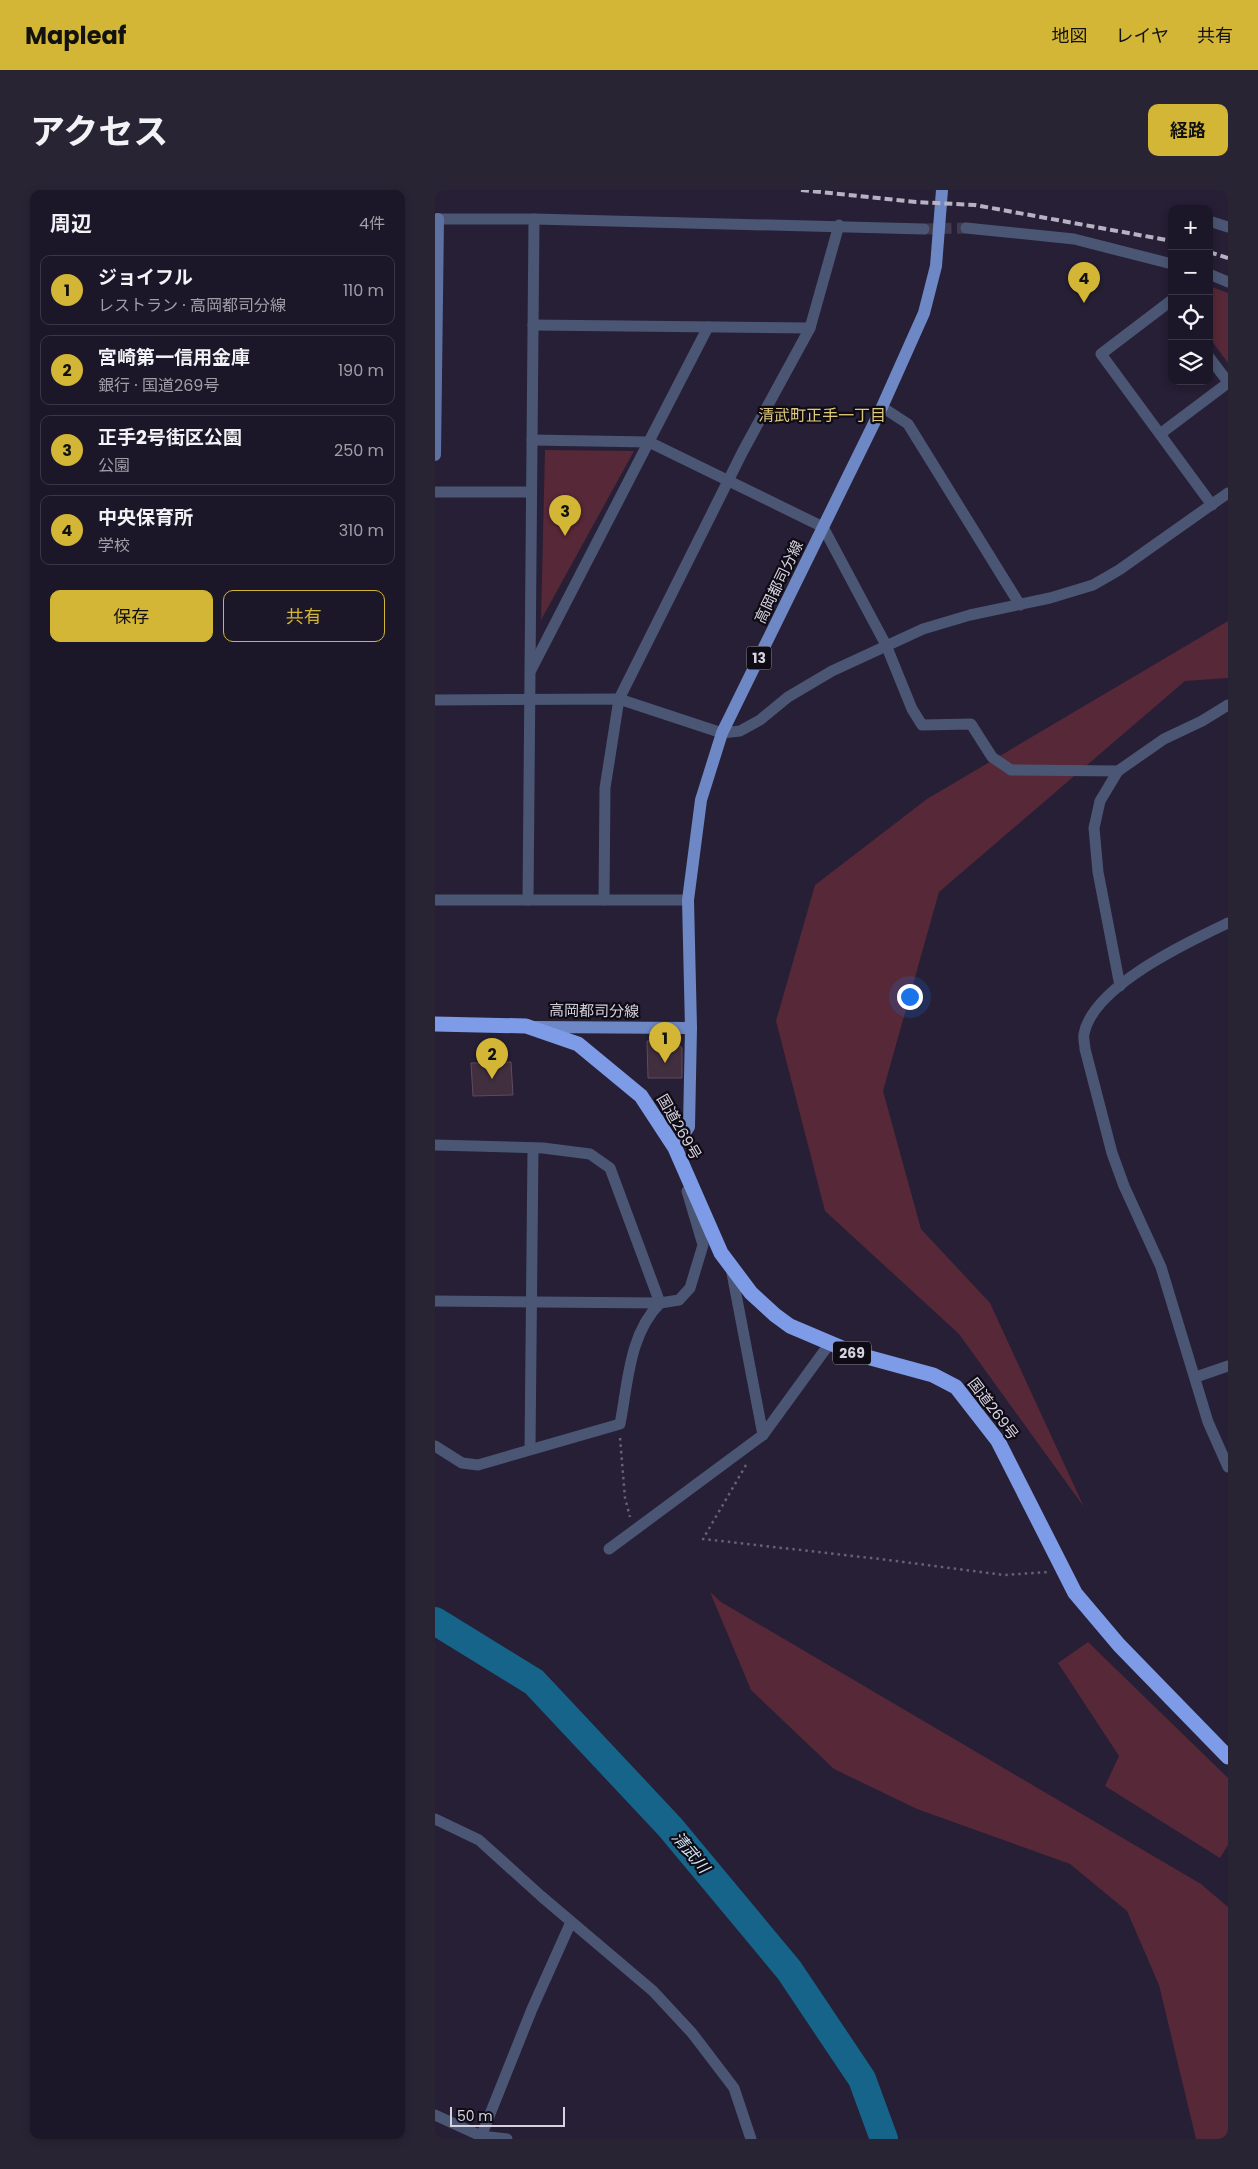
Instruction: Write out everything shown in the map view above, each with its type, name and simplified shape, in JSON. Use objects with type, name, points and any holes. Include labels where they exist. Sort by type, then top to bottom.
[{"type":"highway","name":"国道269号","points":[[435,1024],[526,1026],[578,1044],[641,1096],[675,1148],[721,1252],[751,1293],[775,1316],[790,1326],[856,1354],[933,1375],[957,1386],[998,1441],[1075,1593],[1119,1645],[1228,1757]]},
{"type":"main road","name":"高岡都司分線","points":[[675,1148],[689,1127],[691,1028],[688,900],[701,800],[723,733],[882,407],[923,313],[936,266],[942,190]]},
{"type":"main road","name":"高岡都司分線","points":[[526,1026],[691,1028]]},
{"type":"street","points":[[435,455],[436,219],[839,225],[924,229]]},
{"type":"street","points":[[528,900],[533,219]]},
{"type":"street","points":[[1213,221],[1228,227]]},
{"type":"street","points":[[604,900],[605,788],[619,699],[728,481],[810,328],[839,225]]},
{"type":"street","points":[[966,228],[1074,239],[1168,263]]},
{"type":"street","points":[[1213,276],[1228,282]]},
{"type":"street","points":[[1168,305],[1101,354],[1212,505]]},
{"type":"street","points":[[533,325],[810,328]]},
{"type":"street","points":[[530,672],[708,327]]},
{"type":"street","points":[[1160,434],[1228,383],[1213,362]]},
{"type":"street","points":[[882,407],[908,424],[1020,604]]},
{"type":"street","points":[[532,440],[649,442],[823,527],[886,645],[912,709],[922,725],[971,724],[992,757],[1011,770],[1117,771]]},
{"type":"street","points":[[435,492],[531,492]]},
{"type":"street","points":[[435,700],[619,699],[723,733],[740,730],[753,723],[788,697],[832,671],[923,629],[970,615],[1049,598],[1093,585],[1119,570],[1228,493]]},
{"type":"street","points":[[1120,986],[1098,872],[1095,828],[1099,801],[1117,771],[1164,739],[1202,721],[1228,704]]},
{"type":"street","points":[[435,900],[688,900]]},
{"type":"street","points":[[1228,924],[1171,950],[1137,972],[1120,986],[1092,1016],[1084,1034],[1085,1049],[1112,1153],[1124,1186],[1161,1267],[1196,1377],[1208,1422],[1228,1467]]},
{"type":"street","points":[[435,1145],[533,1148],[590,1154],[610,1168],[660,1303]]},
{"type":"street","points":[[530,1449],[533,1302],[533,1148]]},
{"type":"street","points":[[435,1302],[660,1303],[679,1300],[690,1288],[703,1245],[675,1148]]},
{"type":"street","points":[[731,1266],[763,1435]]},
{"type":"street","points":[[435,1446],[462,1464],[478,1465],[619,1424],[636,1340],[648,1315],[660,1303]]},
{"type":"street","points":[[609,1549],[763,1435],[830,1343]]},
{"type":"street","points":[[1196,1377],[1228,1366]]},
{"type":"street","points":[[435,1819],[479,1840],[571,1922],[653,1991],[691,2033],[734,2088],[751,2139]]},
{"type":"street","points":[[481,2137],[532,2009],[571,1922]]},
{"type":"street","points":[[435,2115],[481,2137],[507,2139]]},
{"type":"path","points":[[619,1424],[625,1498],[634,1530]]},
{"type":"path","points":[[749,1459],[703,1539],[879,1559],[1004,1576],[1064,1571]]},
{"type":"shaded area","points":[[1213,287],[1228,293],[1228,363],[1213,342]]},
{"type":"shaded area","points":[[545,450],[634,451],[541,620]]},
{"type":"shaded area","points":[[1228,621],[1228,678],[1185,681],[939,892],[883,1091],[921,1229],[990,1303],[1084,1507],[959,1334],[825,1211],[776,1021],[815,885],[927,799]]},
{"type":"shaded area","points":[[710,1592],[721,1602],[1201,1884],[1228,1907],[1228,2139],[1196,2139],[1159,1985],[1127,1911],[1070,1864],[917,1809],[834,1769],[751,1690]]},
{"type":"shaded area","points":[[1088,1642],[1228,1778],[1228,1845],[1220,1858],[1105,1786],[1119,1756],[1058,1663]]},
{"type":"building","points":[[647,1041],[673,1041],[682,1048],[682,1078],[648,1078]]},
{"type":"building","points":[[511,1062],[513,1095],[473,1096],[471,1063]]},
{"type":"waterway","name":"清武川","points":[[435,1621],[534,1682],[670,1827],[789,1970],[862,2079],[884,2139]]},
{"type":"tunnel","points":[[924,229],[966,228]]},
{"type":"railway","points":[[801,190],[916,202],[975,205],[1168,240]]},
{"type":"railway","points":[[1213,253],[1228,258]]},
{"type":"place","name":"中央保育所","points":[[1084,303]]},
{"type":"place","name":"正手2号街区公園","points":[[565,536]]},
{"type":"place","name":"ジョイフル","points":[[665,1063]]},
{"type":"place","name":"宮崎第一信用金庫","points":[[492,1079]]},
{"type":"district","name":"清武町正手一丁目","points":[[822,415]]}]
